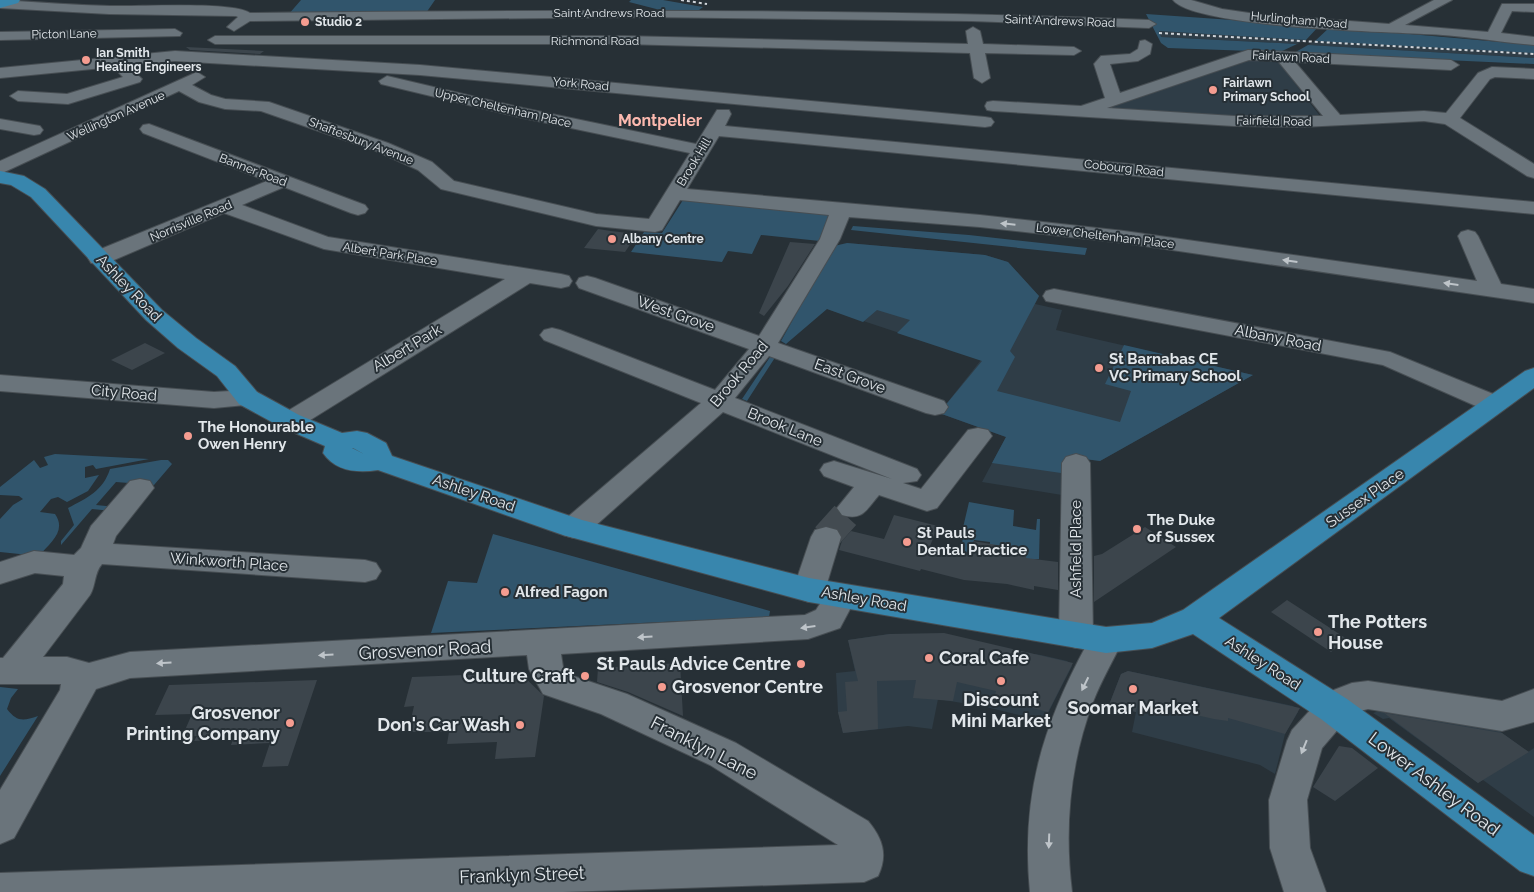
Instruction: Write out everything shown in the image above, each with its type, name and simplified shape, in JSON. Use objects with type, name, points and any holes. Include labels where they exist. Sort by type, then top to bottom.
[{"type":"main road","points":[[0,2],[13,0]]},
{"type":"main road","name":"Ashley Road","points":[[0,177],[17,180],[38,192],[154,315],[187,344],[226,371],[248,398],[290,421],[339,442],[337,453],[358,464],[380,461],[574,528],[825,593],[1091,638],[1137,640],[1160,634],[1195,619],[1334,709]]},
{"type":"main road","name":"Sussex Place","points":[[1195,619],[1534,376]]},
{"type":"main road","name":"Lower Ashley Road","points":[[1334,709],[1534,858]]},
{"type":"street","name":"Hurlingham Road","points":[[1180,0],[1191,6],[1228,14],[1534,41]]},
{"type":"street","points":[[1394,28],[1396,24],[1445,0]]},
{"type":"street","name":"Saint Andrews Road","points":[[0,2],[160,10],[232,11],[247,17],[646,13],[971,18],[1149,24]]},
{"type":"street","points":[[1493,36],[1505,4],[1534,8]]},
{"type":"street","name":"Saint Andrews Road","points":[[971,18],[1022,15],[1033,7]]},
{"type":"street","points":[[127,33],[160,10]]},
{"type":"street","points":[[0,73],[176,56],[214,40],[247,17]]},
{"type":"street","points":[[971,18],[975,49],[990,102],[984,154]]},
{"type":"street","name":"Picton Lane","points":[[0,36],[175,33]]},
{"type":"street","name":"Richmond Road","points":[[214,40],[623,40],[1074,51]]},
{"type":"street","points":[[1114,99],[1102,64],[1106,59],[1133,58],[1145,51],[1145,44]]},
{"type":"street","name":"Fairlawn Road","points":[[1079,112],[1248,55],[1451,65]]},
{"type":"street","name":"York Road","points":[[176,56],[411,70],[732,98],[989,114]]},
{"type":"street","points":[[1283,57],[1336,121]]},
{"type":"street","name":"Wellington Avenue","points":[[0,168],[182,86],[229,60]]},
{"type":"street","points":[[18,96],[68,99],[134,80],[121,68],[117,61]]},
{"type":"street","name":"Upper Cheltenham Place","points":[[307,65],[699,150]]},
{"type":"street","points":[[1534,74],[1492,72],[1484,76],[1450,119],[1501,149],[1534,172]]},
{"type":"street","name":"Shaftesbury Avenue","points":[[182,86],[205,99],[226,104],[263,106],[382,147],[425,166],[440,181],[448,185],[596,220],[655,226]]},
{"type":"street","name":"Brook Hill","points":[[655,226],[732,98]]},
{"type":"street","name":"Fairfield Road","points":[[989,114],[1079,112],[1234,121],[1336,121],[1424,116],[1450,119]]},
{"type":"street","points":[[0,124],[34,130]]},
{"type":"street","name":"Banner Road","points":[[149,129],[358,209]]},
{"type":"street","name":"Cobourg Road","points":[[714,130],[984,154],[1534,208]]},
{"type":"street","name":"Norrisville Road","points":[[99,258],[283,181]]},
{"type":"street","name":"Lower Cheltenham Place","points":[[674,194],[837,210],[980,221],[1124,237],[1534,296]]},
{"type":"street","name":"Albert Park Place","points":[[225,206],[324,243],[561,281]]},
{"type":"street","name":"Brook Road","points":[[574,528],[719,401],[765,345],[830,239],[840,213],[837,210]]},
{"type":"street","points":[[1468,236],[1492,290]]},
{"type":"street","name":"Albert Park","points":[[290,421],[525,276]]},
{"type":"street","name":"West Grove","points":[[587,283],[765,345]]},
{"type":"street","name":"Albany Road","points":[[1054,296],[1390,359],[1494,404]]},
{"type":"street","name":"Brook Lane","points":[[552,335],[907,475]]},
{"type":"street","name":"East Grove","points":[[765,345],[934,406]]},
{"type":"street","name":"City Road","points":[[0,383],[214,400],[248,398]]},
{"type":"street","points":[[834,470],[927,501],[978,436]]},
{"type":"street","name":"Ashfield Place","points":[[1076,463],[1091,638]]},
{"type":"street","points":[[852,508],[872,484]]},
{"type":"street","points":[[6,670],[79,587],[87,560],[102,533],[140,488]]},
{"type":"street","name":"Grosvenor Road","points":[[79,680],[130,665],[808,628],[828,619],[825,593],[826,536]]},
{"type":"street","name":"Winkworth Place","points":[[0,573],[34,562],[87,560],[365,571]]},
{"type":"street","points":[[1051,892],[1048,869],[1050,804],[1059,755],[1091,638]]},
{"type":"street","name":"Franklyn Lane","points":[[543,643],[546,669],[555,684],[614,704],[723,754],[854,834],[863,845],[864,863]]},
{"type":"street","points":[[0,826],[78,692],[79,680],[77,674],[67,670],[6,670]]},
{"type":"street","points":[[1305,892],[1290,848],[1288,800],[1305,741],[1334,709],[1352,697],[1368,695],[1494,716],[1510,716],[1530,712]]},
{"type":"street","name":"Franklyn Street","points":[[0,892],[864,863]]},
{"type":"shaded area","points":[[301,0],[435,0],[426,13],[288,15]]},
{"type":"shaded area","points":[[631,0],[663,0],[703,7],[699,10],[660,10],[629,2]]},
{"type":"shaded area","points":[[1146,14],[1319,26],[1306,40],[1159,31],[1161,37],[1297,44],[1280,52],[1168,48],[1161,43]]},
{"type":"shaded area","points":[[1330,27],[1534,45],[1534,53],[1315,41]]},
{"type":"shaded area","points":[[1158,31],[1306,40],[1297,44],[1161,37]]},
{"type":"shaded area","points":[[1315,41],[1534,53],[1534,58],[1308,45]]},
{"type":"shaded area","points":[[1308,45],[1534,58],[1534,64],[1294,53]]},
{"type":"shaded area","name":"Fairlawn Primary School","points":[[1251,60],[1278,61],[1323,120],[1103,110]]},
{"type":"shaded area","points":[[683,200],[830,214],[820,241],[761,235],[752,254],[728,251],[722,262],[631,252],[644,232],[662,233]]},
{"type":"shaded area","points":[[853,226],[969,235],[1087,248],[1085,255],[851,230]]},
{"type":"shaded area","name":"St Barnabas CE VC Primary School","points":[[847,243],[985,255],[1008,262],[1039,296],[1035,304],[1062,310],[1056,330],[1253,375],[1100,461],[1069,457],[1068,496],[982,482],[1006,437],[939,413],[981,360],[827,309]]},
{"type":"shaded area","name":"St Barnabas CE VC Primary School","points":[[847,243],[985,255],[1008,262],[1039,296],[1010,351],[1015,357],[997,391],[1120,422],[1131,391],[1105,384],[1124,345],[1253,375],[1100,461],[1069,457],[1068,474],[992,463],[1006,437],[939,413],[982,361],[897,333],[910,320],[877,310],[863,322],[827,309],[786,344],[781,341],[834,246]]},
{"type":"shaded area","points":[[772,354],[776,356],[747,401],[742,399]]},
{"type":"shaded area","points":[[55,454],[149,459],[96,469],[93,465],[85,467],[85,478],[99,475],[88,491],[67,502],[58,497],[51,499],[40,512],[55,514],[59,526],[56,536],[39,556],[0,552],[0,519],[13,505],[23,499],[19,496],[0,495],[0,487],[34,460],[40,468],[48,465],[44,457]]},
{"type":"shaded area","points":[[168,460],[172,464],[154,485],[116,482],[96,505],[116,507],[112,511],[92,509],[61,545],[61,541],[74,525],[68,508],[94,493],[107,477],[110,469]]},
{"type":"shaded area","points":[[969,502],[1014,510],[1013,526],[1036,530],[1037,519],[1040,519],[1039,559],[988,562],[990,542],[974,540],[972,553],[963,551],[962,532]]},
{"type":"shaded area","points":[[493,534],[770,611],[769,617],[431,633],[448,581],[477,583]]},
{"type":"shaded area","points":[[889,634],[1041,655],[1067,661],[1072,666],[1044,721],[986,707],[938,699],[932,729],[908,726],[843,733],[838,712],[836,673],[855,671],[848,640]]},
{"type":"shaded area","points":[[1128,671],[1293,706],[1298,712],[1285,734],[1275,774],[1260,765],[1132,732],[1136,712],[1109,705],[1121,674]]},
{"type":"shaded area","points":[[0,687],[18,689],[11,698],[7,709],[14,716],[28,719],[38,716],[0,776]]},
{"type":"shaded area","points":[[1382,710],[1498,730],[1528,752],[1534,748],[1534,817],[1483,780],[1478,783],[1389,718],[1383,719],[1373,713]]},
{"type":"building","points":[[186,47],[264,51],[260,54],[190,50]]},
{"type":"building","name":"Albany Centre","points":[[598,229],[637,234],[625,252],[584,248]]},
{"type":"building","points":[[790,242],[815,244],[788,286],[764,316],[759,313]]},
{"type":"building","points":[[145,343],[165,353],[132,370],[111,360]]},
{"type":"building","points":[[894,515],[938,526],[930,546],[972,553],[973,541],[1027,550],[1026,558],[1058,562],[1058,590],[1034,586],[1034,590],[1007,584],[964,580],[921,569],[920,571],[839,550],[842,541],[851,531],[884,539]]},
{"type":"building","points":[[1145,527],[1176,547],[1094,602],[1094,556],[1102,554]]},
{"type":"building","name":"The Potters House","points":[[1287,600],[1347,639],[1331,652],[1271,612]]},
{"type":"building","points":[[944,633],[1073,663],[1048,712],[994,698],[996,691],[957,682],[953,701],[913,698],[916,680],[877,681],[878,729],[843,733],[838,712],[847,711],[845,682],[858,681],[848,640],[890,634]]},
{"type":"building","name":"Grosvenor Centre","points":[[680,663],[683,716],[628,692],[597,682],[598,668]]},
{"type":"building","points":[[1128,671],[1300,708],[1285,734],[1228,718],[1228,721],[1214,719],[1138,702],[1136,712],[1109,705],[1121,674]]},
{"type":"building","points":[[520,673],[544,696],[535,757],[495,759],[497,742],[447,744],[449,732],[408,732],[414,706],[404,707],[412,677]]},
{"type":"building","points":[[317,680],[288,766],[262,767],[270,743],[231,745],[233,739],[194,741],[197,736],[182,737],[192,714],[155,715],[169,685]]},
{"type":"building","points":[[1384,713],[1502,733],[1529,752],[1478,783]]},
{"type":"building","points":[[1339,746],[1352,748],[1378,768],[1335,801],[1313,787]]},
{"type":"tunnel","points":[[826,537],[852,508]]},
{"type":"railway","points":[[681,0],[707,4]]},
{"type":"railway","points":[[1159,33],[1534,54]]},
{"type":"place","name":"Studio 2","points":[[305,22]]},
{"type":"place","name":"Ian Smith Heating Engineers","points":[[86,60]]},
{"type":"place","name":"Fairlawn Primary School","points":[[1213,90]]},
{"type":"place","name":"Albany Centre","points":[[612,239]]},
{"type":"place","name":"St Barnabas CE VC Primary School","points":[[1099,368]]},
{"type":"place","name":"The Honourable Owen Henry","points":[[188,436]]},
{"type":"place","name":"The Duke of Sussex","points":[[1137,529]]},
{"type":"place","name":"St Pauls Dental Practice","points":[[907,542]]},
{"type":"place","name":"Alfred Fagon","points":[[505,592]]},
{"type":"place","name":"The Potters House","points":[[1318,632]]},
{"type":"place","name":"Coral Cafe","points":[[929,658]]},
{"type":"place","name":"St Pauls Advice Centre","points":[[801,664]]},
{"type":"place","name":"Culture Craft","points":[[585,676]]},
{"type":"place","name":"Discount Mini Market","points":[[1001,681]]},
{"type":"place","name":"Grosvenor Centre","points":[[662,687]]},
{"type":"place","name":"Soomar Market","points":[[1133,689]]},
{"type":"place","name":"Grosvenor Printing Company","points":[[290,723]]},
{"type":"place","name":"Don's Car Wash","points":[[520,725]]},
{"type":"district","name":"Montpelier","points":[[660,120]]}]
